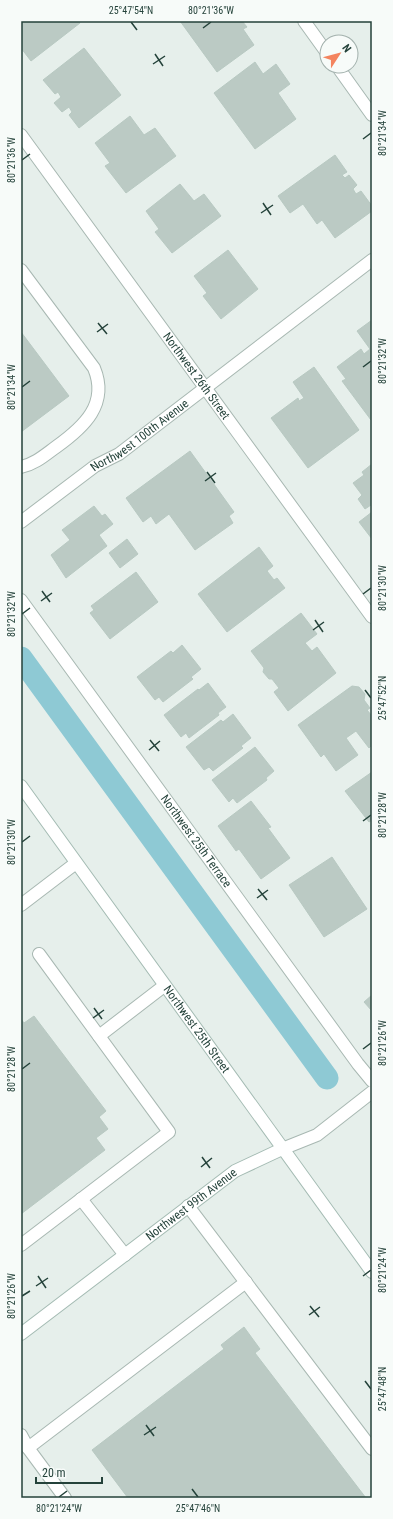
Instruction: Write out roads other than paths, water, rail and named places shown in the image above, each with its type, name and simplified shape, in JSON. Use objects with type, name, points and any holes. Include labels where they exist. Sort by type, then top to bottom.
[{"type":"street","points":[[304,21],[319,42]]},
{"type":"street","points":[[343,74],[372,115]]},
{"type":"street","name":"Northwest 26th Street","points":[[21,135],[372,617]]},
{"type":"street","name":"Northwest 100th Avenue","points":[[21,522],[95,466],[119,454],[372,260]]},
{"type":"street","points":[[21,270],[94,368],[98,379],[99,390],[97,402],[92,412],[77,430],[44,456],[29,465],[21,467]]},
{"type":"street","name":"Northwest 25th Terrace","points":[[21,600],[358,1064],[372,1081]]},
{"type":"street","name":"Northwest 25th Street","points":[[21,786],[282,1150],[372,1272]]},
{"type":"street","points":[[21,905],[76,863]]},
{"type":"street","points":[[21,1244],[169,1132],[39,954]]},
{"type":"street","points":[[99,1036],[164,986]]},
{"type":"street","name":"Northwest 99th Avenue","points":[[21,1334],[235,1170],[317,1135],[372,1092]]},
{"type":"street","points":[[81,1199],[125,1255]]},
{"type":"street","points":[[188,1206],[372,1449]]},
{"type":"street","points":[[28,1448],[246,1282]]},
{"type":"street","points":[[21,1435],[28,1448],[66,1498]]},
{"type":"waterway","points":[[21,658],[327,1078]]}]
